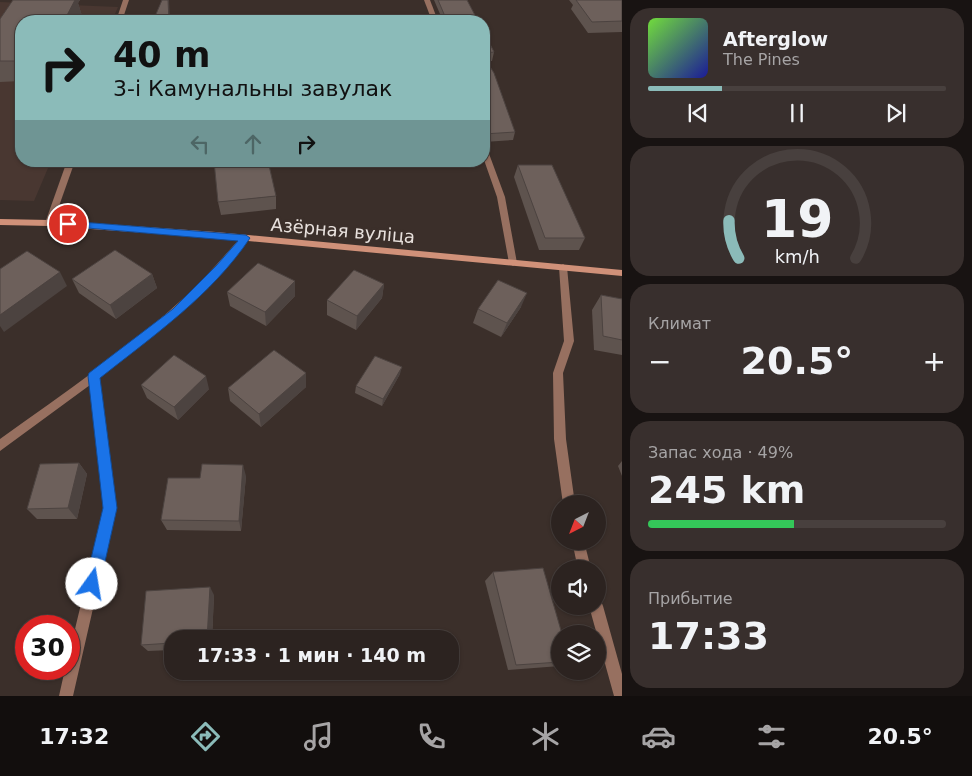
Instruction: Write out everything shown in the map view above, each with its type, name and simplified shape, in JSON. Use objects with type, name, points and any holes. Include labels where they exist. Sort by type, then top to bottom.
[{"type":"street","points":[[120,15],[126,0]]},
{"type":"street","points":[[427,0],[433,15]]},
{"type":"street","points":[[49,223],[69,167]]},
{"type":"street","points":[[490,167],[501,197],[513,263]]},
{"type":"street","name":"Азёрная вуліца","points":[[0,222],[49,223],[246,238],[622,273]]},
{"type":"street","points":[[0,446],[177,312],[220,269],[246,238]]},
{"type":"street","points":[[563,267],[569,341],[558,373],[560,438],[568,495]]},
{"type":"street","points":[[66,696],[110,508],[94,376]]},
{"type":"street","points":[[598,615],[621,696]]},
{"type":"shaded area","points":[[0,2],[118,7],[115,15],[15,15],[15,167],[48,167],[34,201],[0,200]]},
{"type":"building","points":[[13,0],[75,0],[67,15],[15,15],[15,61],[0,61],[0,19]]},
{"type":"building","points":[[162,0],[168,0],[169,15],[156,15]]},
{"type":"building","points":[[438,0],[467,0],[475,15],[444,15]]},
{"type":"building","points":[[576,0],[622,0],[622,21],[592,22]]},
{"type":"building","points":[[490,44],[494,52],[490,52]]},
{"type":"building","points":[[490,67],[494,73],[515,132],[490,134]]},
{"type":"building","points":[[518,165],[552,165],[585,238],[545,238]]},
{"type":"building","points":[[215,167],[269,167],[276,196],[218,202]]},
{"type":"building","points":[[115,250],[152,274],[110,305],[72,279]]},
{"type":"building","points":[[27,251],[60,272],[0,315],[0,269]]},
{"type":"building","points":[[258,263],[295,281],[265,312],[227,292]]},
{"type":"building","points":[[354,270],[384,284],[357,316],[327,300]]},
{"type":"building","points":[[498,280],[527,293],[507,323],[478,309]]},
{"type":"building","points":[[601,295],[622,299],[622,340],[603,336]]},
{"type":"building","points":[[274,350],[306,373],[259,414],[228,388]]},
{"type":"building","points":[[174,355],[206,376],[174,407],[141,385]]},
{"type":"building","points":[[375,356],[402,367],[383,399],[356,386]]},
{"type":"building","points":[[79,463],[68,508],[27,509],[40,464]]},
{"type":"building","points":[[202,464],[243,465],[239,521],[161,520],[168,478],[200,478]]},
{"type":"building","points":[[543,568],[551,596],[551,615],[557,615],[559,625],[551,625],[551,663],[516,665],[493,572]]},
{"type":"building","points":[[210,587],[208,630],[164,630],[164,644],[141,645],[146,591]]},
{"type":"route","points":[[68,224],[246,238],[220,269],[177,312],[94,376],[110,508],[92,584]]}]
